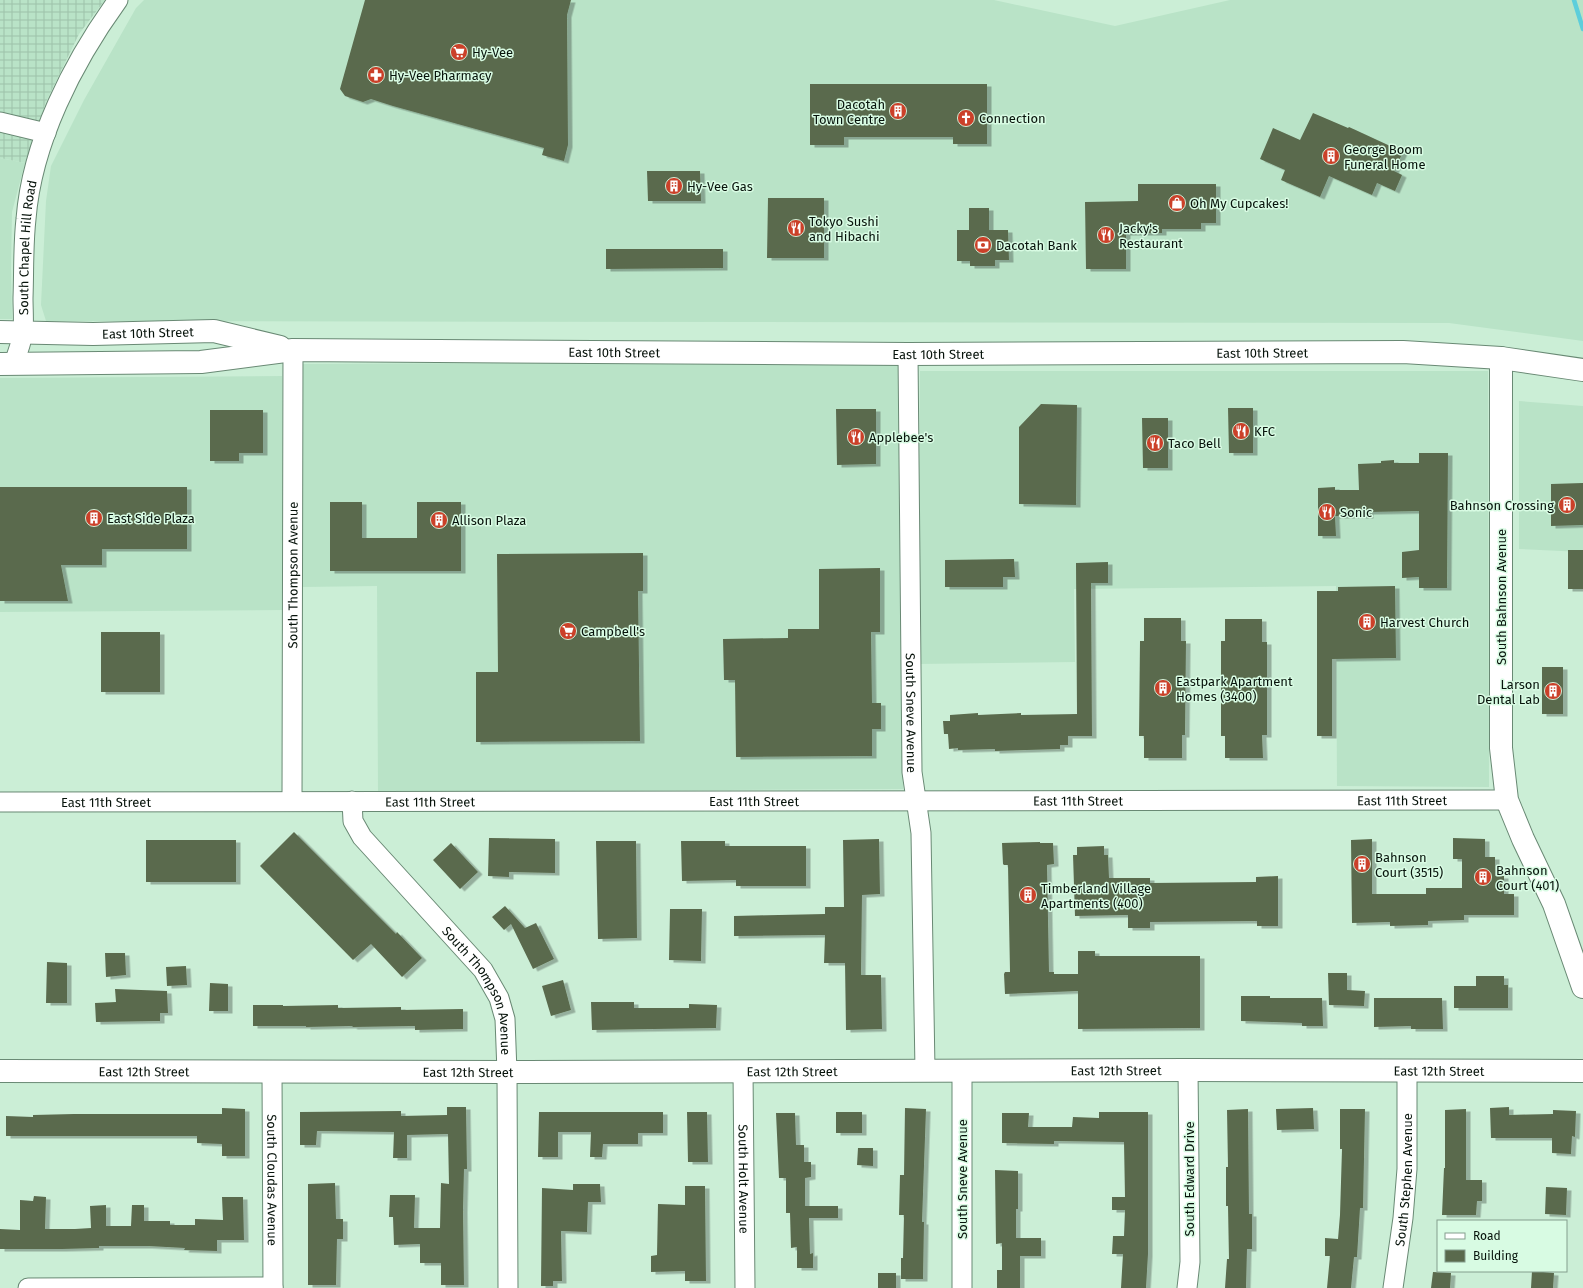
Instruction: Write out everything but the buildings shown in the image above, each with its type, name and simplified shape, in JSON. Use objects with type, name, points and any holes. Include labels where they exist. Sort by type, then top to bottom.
[{"type":"street","name":"South Chapel Hill Road","points":[[7,364],[23,332],[26,217],[32,182],[46,133],[59,100],[88,43],[118,0]]},
{"type":"street","points":[[0,122],[46,133]]},
{"type":"street","name":"East 10th Street","points":[[0,332],[93,334],[214,331],[293,350]]},
{"type":"street","name":"East 10th Street","points":[[7,364],[201,362],[293,350],[908,354],[1402,352],[1501,358],[1583,370]]},
{"type":"street","name":"South Thompson Avenue","points":[[292,801],[293,350]]},
{"type":"street","name":"South Sneve Avenue","points":[[908,354],[912,772],[921,833],[925,1070]]},
{"type":"street","name":"South Bahnson Avenue","points":[[1501,358],[1501,748],[1507,800],[1520,832],[1554,904],[1583,987]]},
{"type":"street","name":"East 11th Street","points":[[0,802],[1507,800]]},
{"type":"street","name":"South Thompson Avenue","points":[[352,801],[354,821],[362,837],[483,970],[499,998],[505,1018],[507,1072],[508,1288]]},
{"type":"street","name":"South Edward Drive","points":[[1188,1070],[1190,1262],[1188,1288]]},
{"type":"street","name":"East 12th Street","points":[[0,1071],[1583,1071]]},
{"type":"street","name":"South Holt Avenue","points":[[743,1071],[745,1288]]},
{"type":"street","name":"South Sneve Avenue","points":[[962,1071],[962,1288]]},
{"type":"street","name":"South Stephen Avenue","points":[[1392,1288],[1403,1218],[1407,1169],[1407,1071]]},
{"type":"street","name":"South Cloudas Avenue","points":[[272,1072],[273,1287]]},
{"type":"street","points":[[28,1288],[273,1287]]},
{"type":"shaded area","points":[[0,0],[105,0],[79,34],[46,102],[25,163],[0,158]]},
{"type":"shaded area","points":[[144,0],[994,0],[1115,26],[1230,0],[1583,0],[1583,341],[1449,323],[46,321],[41,305],[46,201],[51,166],[84,100],[136,8]]},
{"type":"shaded area","points":[[0,158],[25,163],[12,212],[12,319],[0,319]]},
{"type":"shaded area","points":[[901,361],[903,789],[378,792],[377,586],[303,587],[302,364]]},
{"type":"shaded area","points":[[920,371],[1488,371],[1489,787],[1337,786],[1336,586],[1074,589],[1075,662],[917,664]]},
{"type":"shaded area","points":[[282,376],[283,610],[0,612],[0,378]]},
{"type":"shaded area","points":[[1519,401],[1583,406],[1583,552],[1519,549]]},
{"type":"waterway","points":[[1574,0],[1583,29]]},
{"type":"place","name":"Hy-Vee","points":[[459,52]]},
{"type":"place","name":"Hy-Vee Pharmacy","points":[[376,75]]},
{"type":"place","name":"Dacotah Town Centre","points":[[898,111]]},
{"type":"place","name":"Connection","points":[[966,118]]},
{"type":"place","name":"George Boom Funeral Home","points":[[1331,156]]},
{"type":"place","name":"Hy-Vee Gas","points":[[674,186]]},
{"type":"place","name":"Oh My Cupcakes!","points":[[1177,203]]},
{"type":"place","name":"Tokyo Sushi and Hibachi","points":[[796,228]]},
{"type":"place","name":"Jacky's Restaurant","points":[[1106,235]]},
{"type":"place","name":"Dacotah Bank","points":[[983,245]]},
{"type":"place","name":"KFC","points":[[1241,431]]},
{"type":"place","name":"Applebee's","points":[[856,437]]},
{"type":"place","name":"Taco Bell","points":[[1155,443]]},
{"type":"place","name":"Bahnson Crossing","points":[[1567,505]]},
{"type":"place","name":"Sonic","points":[[1327,512]]},
{"type":"place","name":"East Side Plaza","points":[[94,518]]},
{"type":"place","name":"Allison Plaza","points":[[439,520]]},
{"type":"place","name":"Harvest Church","points":[[1367,622]]},
{"type":"place","name":"Campbell's","points":[[568,631]]},
{"type":"place","name":"Eastpark Apartment Homes (3400)","points":[[1163,688]]},
{"type":"place","name":"Larson Dental Lab","points":[[1553,691]]},
{"type":"place","name":"Bahnson Court (3515)","points":[[1362,864]]},
{"type":"place","name":"Bahnson Court (401)","points":[[1483,877]]},
{"type":"place","name":"Timberland Village Apartments (400)","points":[[1028,895]]}]
